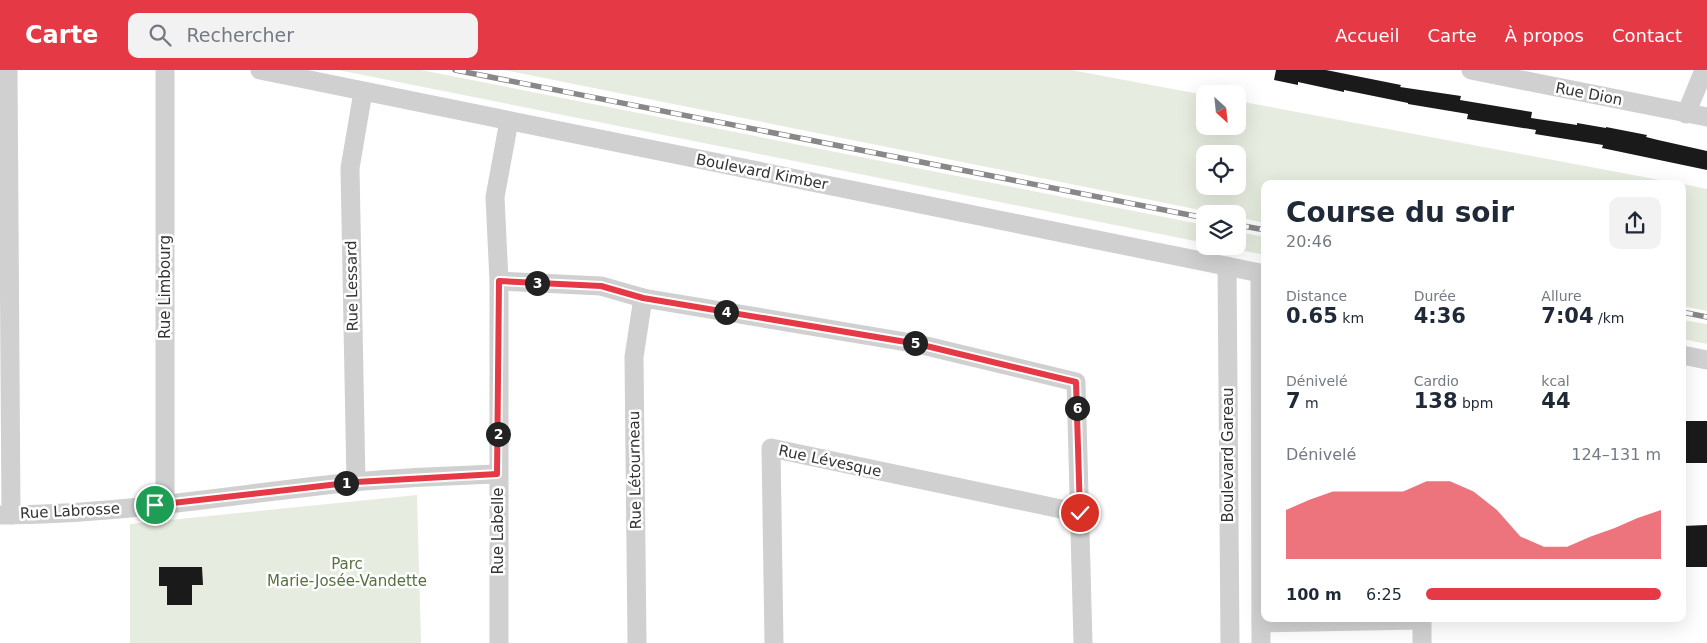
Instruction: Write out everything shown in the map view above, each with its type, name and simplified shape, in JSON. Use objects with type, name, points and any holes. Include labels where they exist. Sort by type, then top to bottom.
[{"type":"street","points":[[5,515],[8,70]]},
{"type":"street","name":"Rue Limbourg","points":[[165,70],[165,504]]},
{"type":"street","name":"Boulevard Kimber","points":[[260,70],[1261,273]]},
{"type":"street","name":"Rue Dion","points":[[1471,70],[1707,118]]},
{"type":"street","points":[[1686,114],[1704,70]]},
{"type":"street","name":"Rue Lessard","points":[[356,482],[350,168],[363,92]]},
{"type":"street","name":"Rue Labelle","points":[[499,643],[497,474],[499,281],[495,197],[509,120]]},
{"type":"street","name":"Boulevard Gareau","points":[[1227,266],[1230,643]]},
{"type":"street","points":[[499,281],[601,286],[643,298],[918,344],[1076,382],[1083,643]]},
{"type":"street","name":"Rue Létourneau","points":[[637,643],[634,357],[643,298]]},
{"type":"street","points":[[1686,356],[1707,360]]},
{"type":"street","name":"Rue Lévesque","points":[[774,643],[771,448],[1080,513]]},
{"type":"street","name":"Rue Labrosse","points":[[5,515],[58,514],[165,504],[356,482],[497,474]]},
{"type":"street","points":[[1261,643],[1261,624],[1325,622]]},
{"type":"street","points":[[1422,622],[1422,643]]},
{"type":"green space","points":[[338,70],[421,70],[1196,223],[1196,241]]},
{"type":"green space","points":[[504,70],[1071,70],[1196,93],[1196,135],[1246,135],[1246,102],[1660,180],[1261,180],[1261,222],[1246,219],[1246,205],[1196,205],[1196,209]]},
{"type":"green space","points":[[1686,185],[1707,189],[1707,311],[1686,307]]},
{"type":"green space","points":[[1246,233],[1261,236],[1261,254],[1246,251]]},
{"type":"green space","points":[[1686,321],[1707,324],[1707,344],[1686,340]]},
{"type":"green space","name":"Parc Marie-Josée-Vandette","points":[[417,495],[421,643],[130,643],[130,524]]},
{"type":"building","points":[[1276,70],[1326,70],[1401,85],[1400,87],[1461,96],[1460,100],[1532,112],[1531,118],[1606,127],[1647,135],[1646,137],[1707,151],[1707,170],[1602,148],[1603,145],[1535,134],[1536,130],[1467,119],[1468,114],[1408,104],[1344,90],[1344,92],[1298,82],[1298,85],[1274,80]]},
{"type":"building","points":[[1686,421],[1707,421],[1707,463],[1686,463]]},
{"type":"building","points":[[1707,525],[1707,567],[1686,567],[1686,526]]},
{"type":"building","points":[[159,567],[202,567],[203,585],[192,585],[192,605],[167,605],[167,586],[159,586]]},
{"type":"railway","points":[[455,70],[1196,216]]},
{"type":"railway","points":[[1246,226],[1261,229]]},
{"type":"railway","points":[[1686,313],[1707,317]]},
{"type":"route","points":[[155,505],[356,482],[497,474],[499,281],[601,286],[643,298],[918,344],[1076,382],[1080,513]]}]
